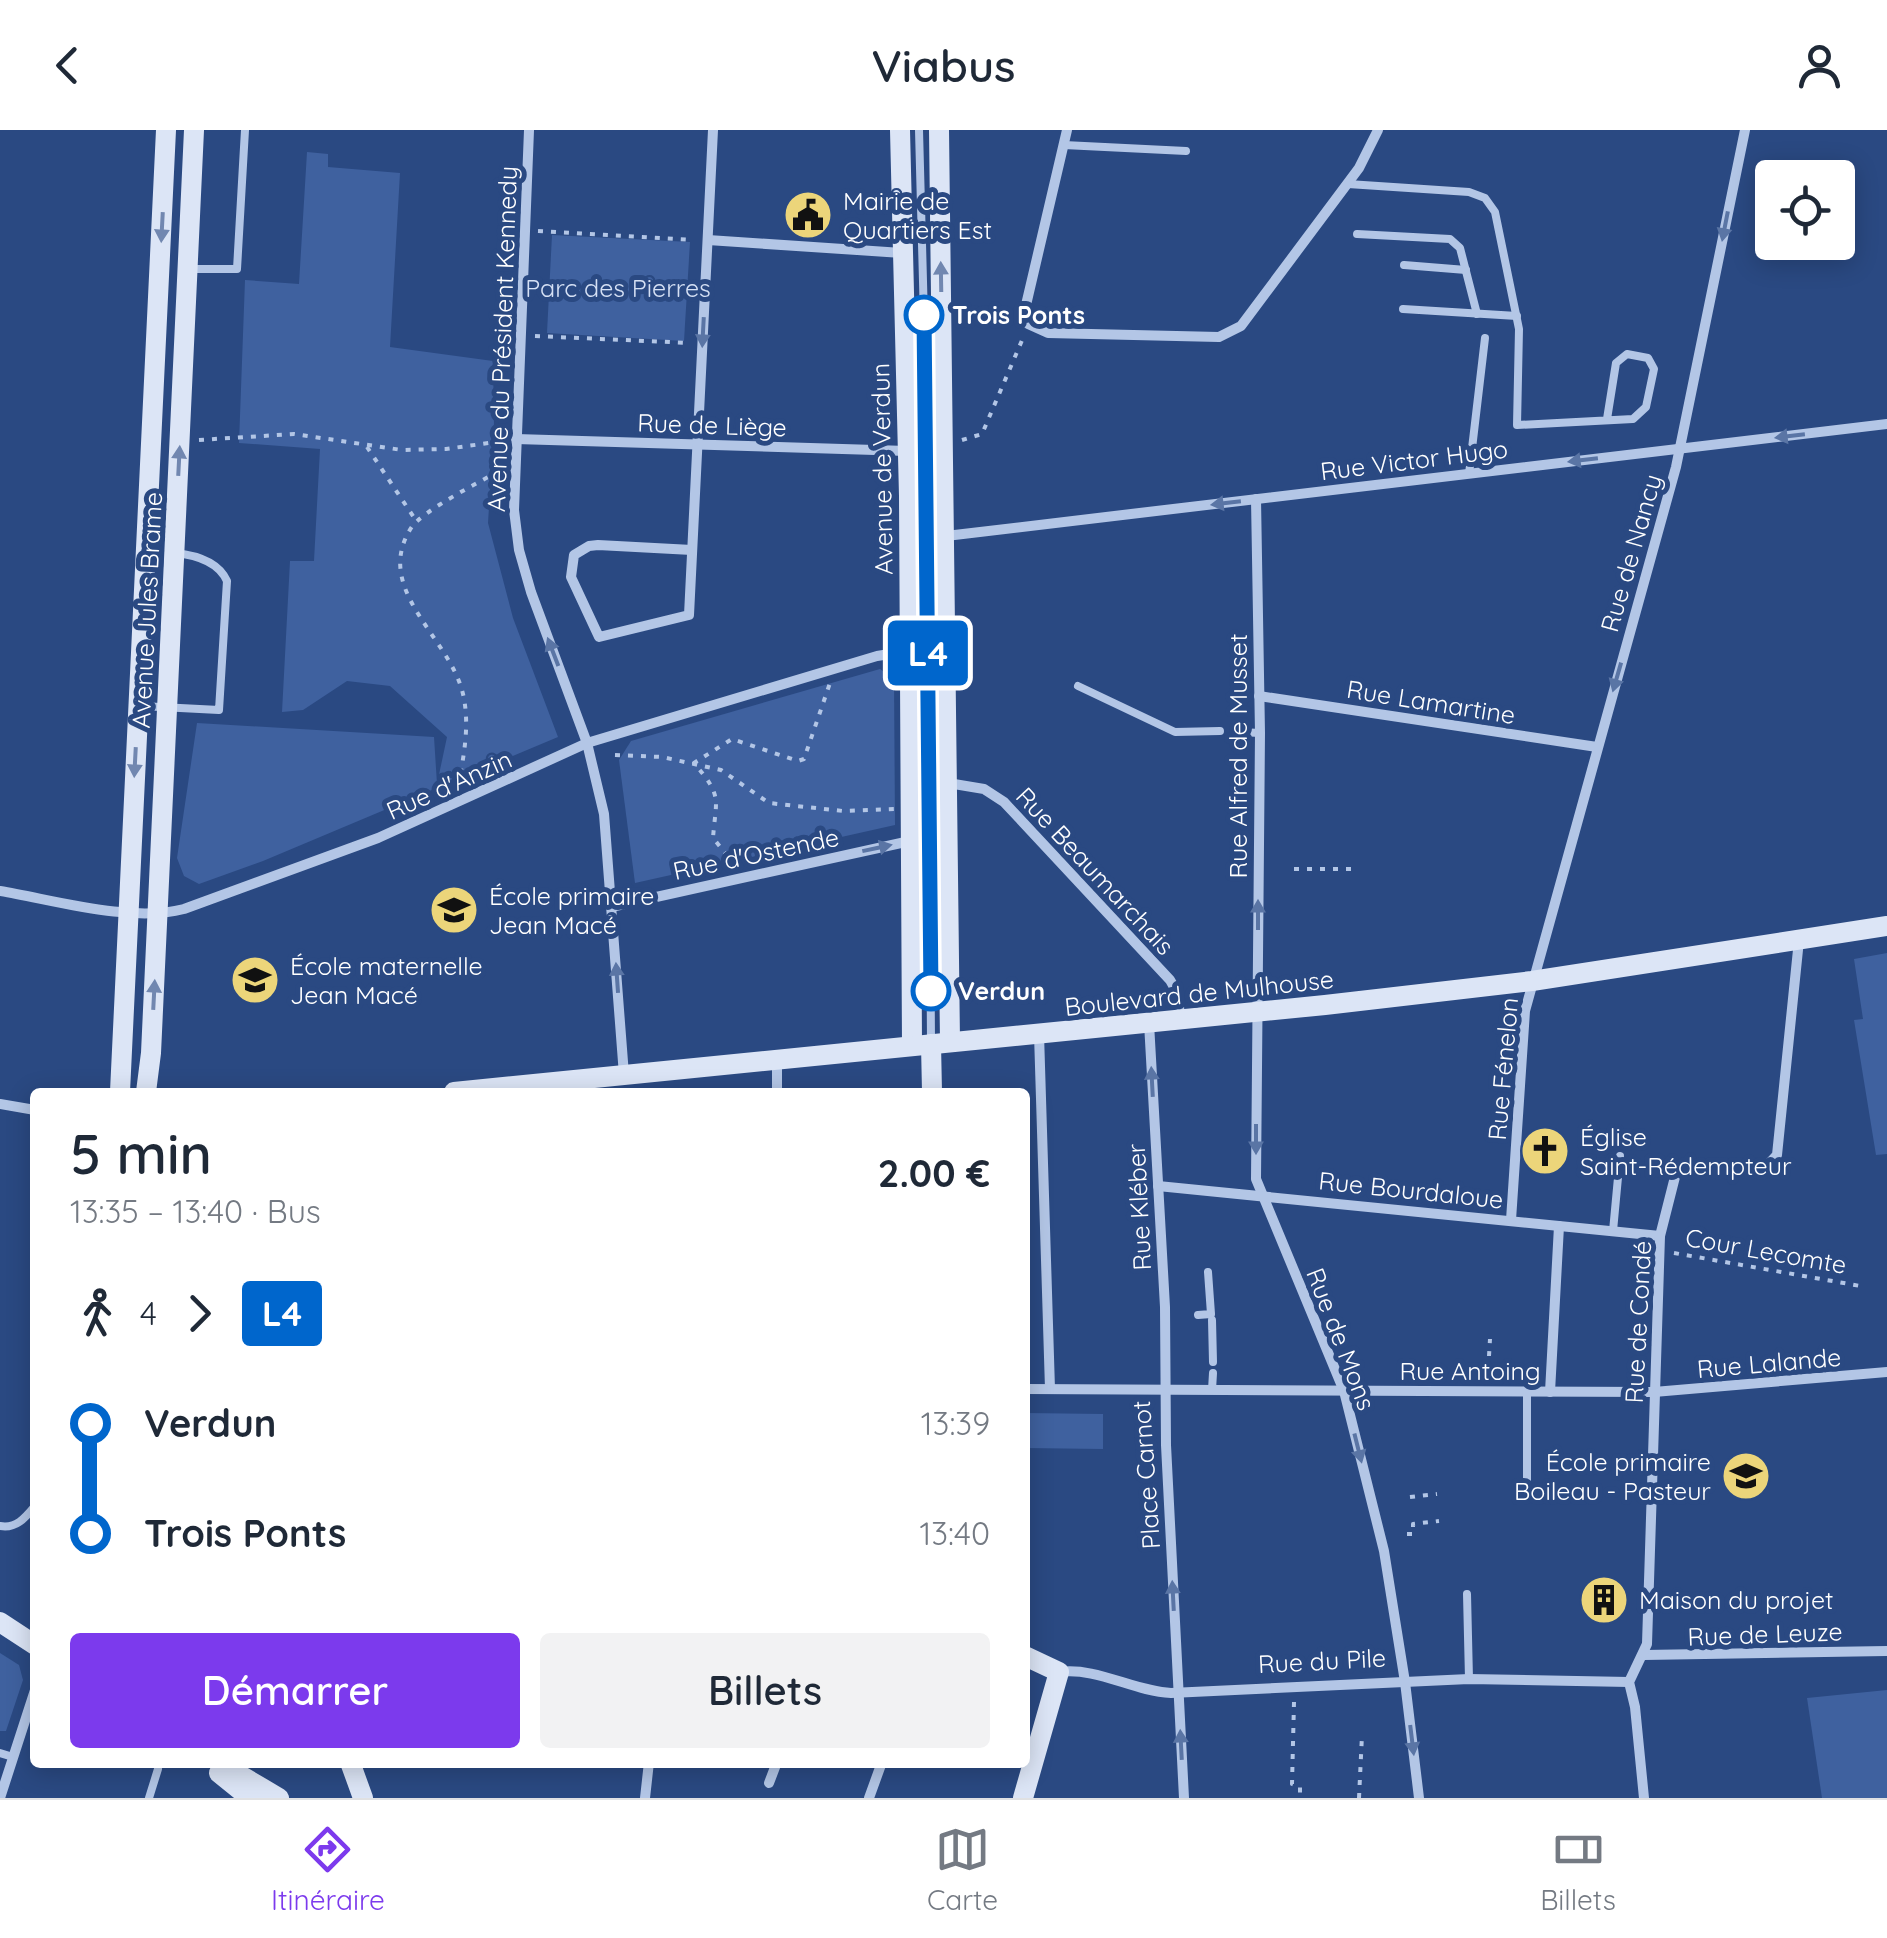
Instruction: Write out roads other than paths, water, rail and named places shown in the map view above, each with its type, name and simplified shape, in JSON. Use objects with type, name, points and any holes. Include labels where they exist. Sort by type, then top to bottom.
[{"type":"street","name":"Avenue Jules Brame","points":[[120,1088],[166,130]]},
{"type":"street","name":"Avenue Jules Brame","points":[[146,1088],[194,130]]},
{"type":"street","name":"Avenue du Président Kennedy","points":[[529,130],[514,510],[519,550],[531,592],[588,743],[604,814],[624,1075]]},
{"type":"street","points":[[692,550],[589,546],[574,555],[571,577],[599,636],[689,615],[714,130]]},
{"type":"street","name":"Avenue de Verdun","points":[[900,130],[910,841],[931,1044]]},
{"type":"street","points":[[932,1088],[931,1044],[948,783],[939,130]]},
{"type":"street","points":[[1067,130],[1026,304],[1028,324],[1048,332],[1219,337],[1241,326],[1348,184],[1367,156],[1378,130]]},
{"type":"street","name":"Rue de Nancy","points":[[1532,981],[1680,449],[1745,130]]},
{"type":"street","points":[[708,240],[902,253]]},
{"type":"street","points":[[154,378],[183,379]]},
{"type":"street","name":"Rue Victor Hugo","points":[[946,536],[1887,424]]},
{"type":"street","name":"Rue de Liège","points":[[516,439],[907,451]]},
{"type":"street","name":"Rue Alfred de Musset","points":[[1256,499],[1260,732],[1257,1012]]},
{"type":"street","name":"Rue d'Anzin","points":[[0,891],[128,912],[184,909],[294,870],[454,805],[588,743],[877,656],[910,651]]},
{"type":"street","name":"Rue Lamartine","points":[[1259,696],[1597,747]]},
{"type":"street","name":"Rue Beaumarchais","points":[[948,783],[984,789],[1004,802],[1170,980],[1178,994],[1180,1020]]},
{"type":"street","name":"Rue d'Ostende","points":[[612,907],[910,841]]},
{"type":"street","name":"Boulevard de Mulhouse","points":[[494,1088],[1532,981],[1887,926]]},
{"type":"street","name":"Rue de Condé","points":[[1630,1682],[1644,1655],[1660,1236],[1677,1169],[1762,1171],[1777,1155],[1798,940]]},
{"type":"street","name":"Rue Fénelon","points":[[1511,1220],[1525,1011],[1532,981]]},
{"type":"street","name":"Rue de Mons","points":[[1257,1012],[1256,1168],[1260,1194],[1344,1390],[1384,1551],[1419,1798]]},
{"type":"street","name":"Rue Kléber","points":[[1149,1023],[1165,1316],[1165,1390]]},
{"type":"street","points":[[1039,1034],[1050,1389]]},
{"type":"street","points":[[777,1061],[778,1088]]},
{"type":"street","points":[[0,1104],[30,1109]]},
{"type":"street","name":"Rue Bourdaloue","points":[[1158,1186],[1660,1236]]},
{"type":"street","points":[[1550,1392],[1559,1226]]},
{"type":"street","name":"Rue Lalande","points":[[1654,1392],[1887,1372]]},
{"type":"street","name":"Place Carnot","points":[[1030,1389],[1165,1390],[1184,1798]]},
{"type":"street","name":"Rue Antoing","points":[[1165,1390],[1654,1392]]},
{"type":"street","points":[[0,1622],[30,1637]]},
{"type":"street","name":"Rue de Leuze","points":[[1644,1655],[1887,1651]]},
{"type":"street","name":"Rue du Pile","points":[[1030,1658],[1059,1672],[1084,1671],[1143,1689],[1178,1693],[1469,1679],[1630,1682]]},
{"type":"street","points":[[1023,1798],[1059,1672]]},
{"type":"street","points":[[1630,1682],[1644,1798]]},
{"type":"street","points":[[0,1798],[30,1705]]},
{"type":"street","points":[[213,1768],[250,1798]]},
{"type":"street","points":[[228,1768],[279,1798]]},
{"type":"street","points":[[352,1768],[363,1798]]},
{"type":"street","points":[[645,1798],[648,1768]]},
{"type":"street","points":[[769,1783],[775,1768]]},
{"type":"street","points":[[869,1798],[880,1768]]},
{"type":"lane","points":[[188,268],[237,269],[246,130]]},
{"type":"lane","points":[[919,130],[926,396],[931,1044]]},
{"type":"lane","points":[[1064,145],[1186,151]]},
{"type":"lane","points":[[1348,184],[1458,190],[1484,198],[1495,212],[1517,316],[1517,425],[1632,419],[1646,407],[1654,369],[1648,358],[1627,354],[1616,363],[1607,419]]},
{"type":"lane","points":[[1357,234],[1450,239],[1460,248],[1477,314]]},
{"type":"lane","points":[[1404,265],[1466,270]]},
{"type":"lane","points":[[1403,309],[1517,316]]},
{"type":"lane","points":[[1468,474],[1485,338]]},
{"type":"lane","points":[[138,706],[219,710],[227,581],[223,573],[202,559],[175,553]]},
{"type":"lane","points":[[1078,686],[1174,732],[1220,732]]},
{"type":"lane","points":[[1240,732],[1260,732]]},
{"type":"lane","points":[[1613,1231],[1620,1156]]},
{"type":"lane","points":[[1198,1316],[1210,1314],[1208,1272]]},
{"type":"lane","points":[[1165,1316],[1180,1316]]},
{"type":"lane","points":[[1212,1320],[1213,1362]]},
{"type":"lane","points":[[1212,1390],[1213,1373]]},
{"type":"lane","points":[[1527,1392],[1527,1492]]},
{"type":"lane","points":[[0,1526],[10,1528],[30,1512]]},
{"type":"lane","points":[[1467,1594],[1469,1679]]},
{"type":"lane","points":[[0,1753],[13,1758]]},
{"type":"lane","points":[[149,1798],[158,1769]]},
{"type":"place","name":"Mairie de Quartiers Est","points":[[808,215]]},
{"type":"place","name":"Trois Ponts","points":[[924,315]]},
{"type":"place","name":"École primaire Jean Macé","points":[[454,910]]},
{"type":"place","name":"École maternelle Jean Macé","points":[[255,980]]},
{"type":"place","name":"Verdun","points":[[931,991]]},
{"type":"place","name":"Église Saint-Rédempteur","points":[[1545,1151]]},
{"type":"place","name":"École primaire Boileau - Pasteur","points":[[1746,1476]]},
{"type":"place","name":"Maison du projet","points":[[1604,1600]]},
{"type":"park label","name":"Parc des Pierres","points":[[618,288]]}]
